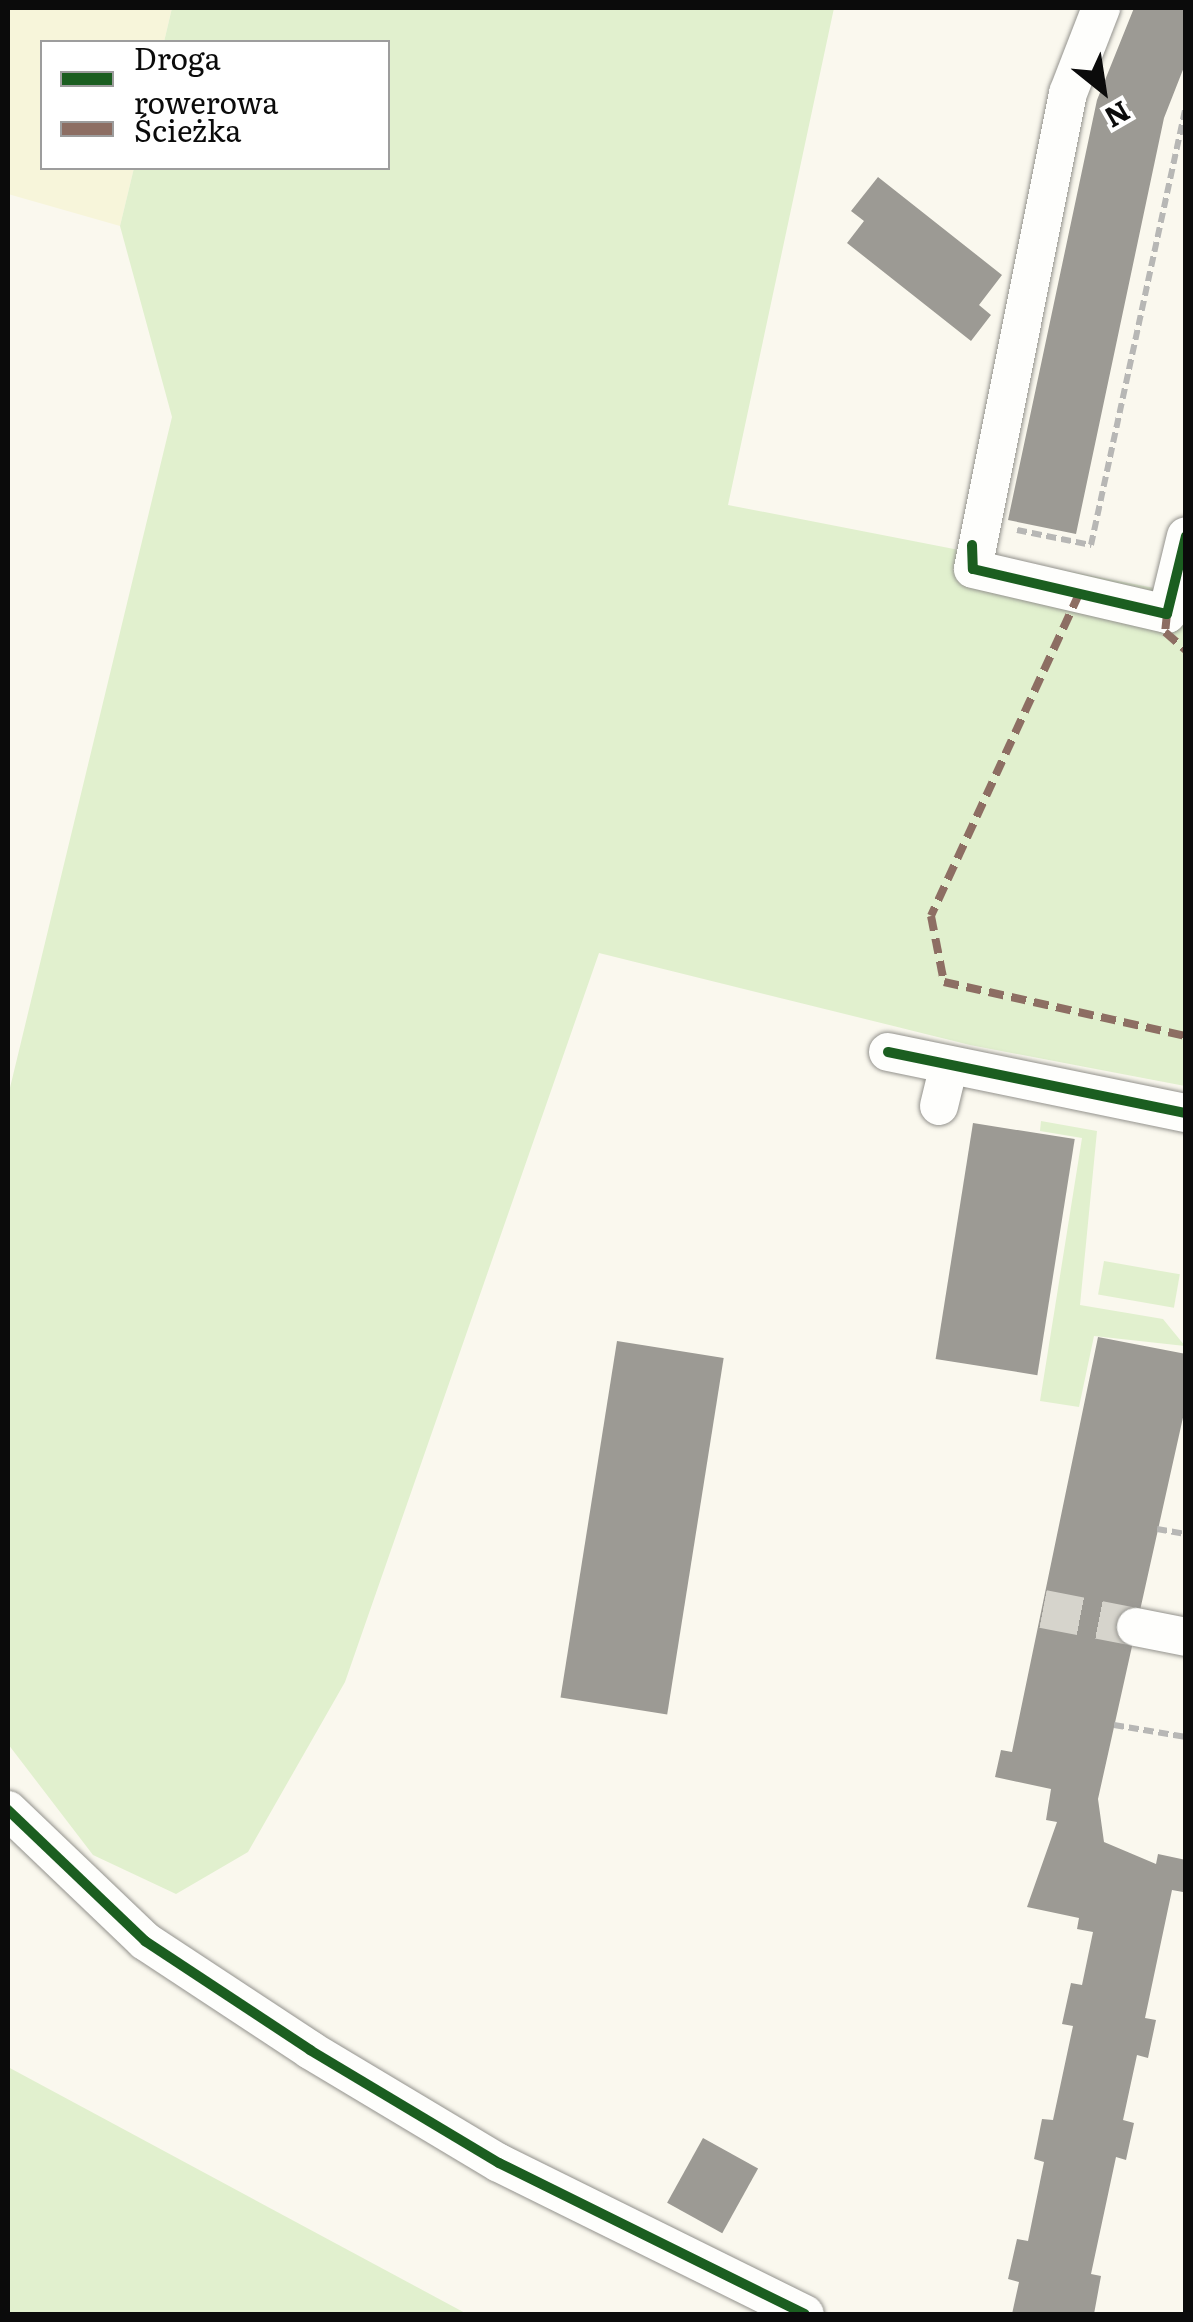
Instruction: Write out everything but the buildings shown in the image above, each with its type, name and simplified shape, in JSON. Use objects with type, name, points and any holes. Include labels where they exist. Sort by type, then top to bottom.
[{"type":"street","points":[[1102,8],[1068,93],[975,534],[973,569],[1167,614],[1186,536]]},
{"type":"street","points":[[888,1052],[1182,1122]]},
{"type":"street","points":[[939,1106],[949,1065]]},
{"type":"street","points":[[1136,1627],[1186,1637]]},
{"type":"street","points":[[8,1810],[144,1942],[310,2050],[499,2162],[805,2314]]},
{"type":"path","points":[[975,534],[1091,545],[1186,107]]},
{"type":"path","points":[[1158,1528],[1186,1534]]},
{"type":"path","points":[[1114,1725],[1186,1737]]},
{"type":"shaded area","points":[[8,8],[172,8],[164,40],[40,40],[40,170],[134,170],[120,226],[8,194]]},
{"type":"green space","points":[[172,8],[834,8],[728,505],[1185,594],[1185,1086],[970,1045],[599,953],[345,1682],[248,1852],[176,1894],[93,1855],[8,1744],[8,1096],[172,417],[120,226],[134,170],[390,170],[390,40],[164,40]]},
{"type":"green space","points":[[1041,1121],[1097,1131],[1080,1305],[1163,1319],[1185,1346],[1094,1336],[1079,1407],[1040,1401],[1082,1138],[1040,1131]]},
{"type":"green space","points":[[1104,1261],[1180,1274],[1174,1308],[1098,1294]]},
{"type":"green space","points":[[8,2067],[467,2314],[8,2314]]},
{"type":"tunnel","points":[[1043,1609],[1136,1627]]},
{"type":"marked path","points":[[1079,594],[931,916],[944,982],[1186,1036]]},
{"type":"marked path","points":[[1167,614],[1165,632],[1186,650]]},
{"type":"cycle path","points":[[972,545],[973,569],[1167,614],[1186,536]]},
{"type":"cycle path","points":[[888,1052],[1186,1113]]},
{"type":"cycle path","points":[[8,1810],[145,1941],[310,2050],[499,2163],[805,2314]]}]
